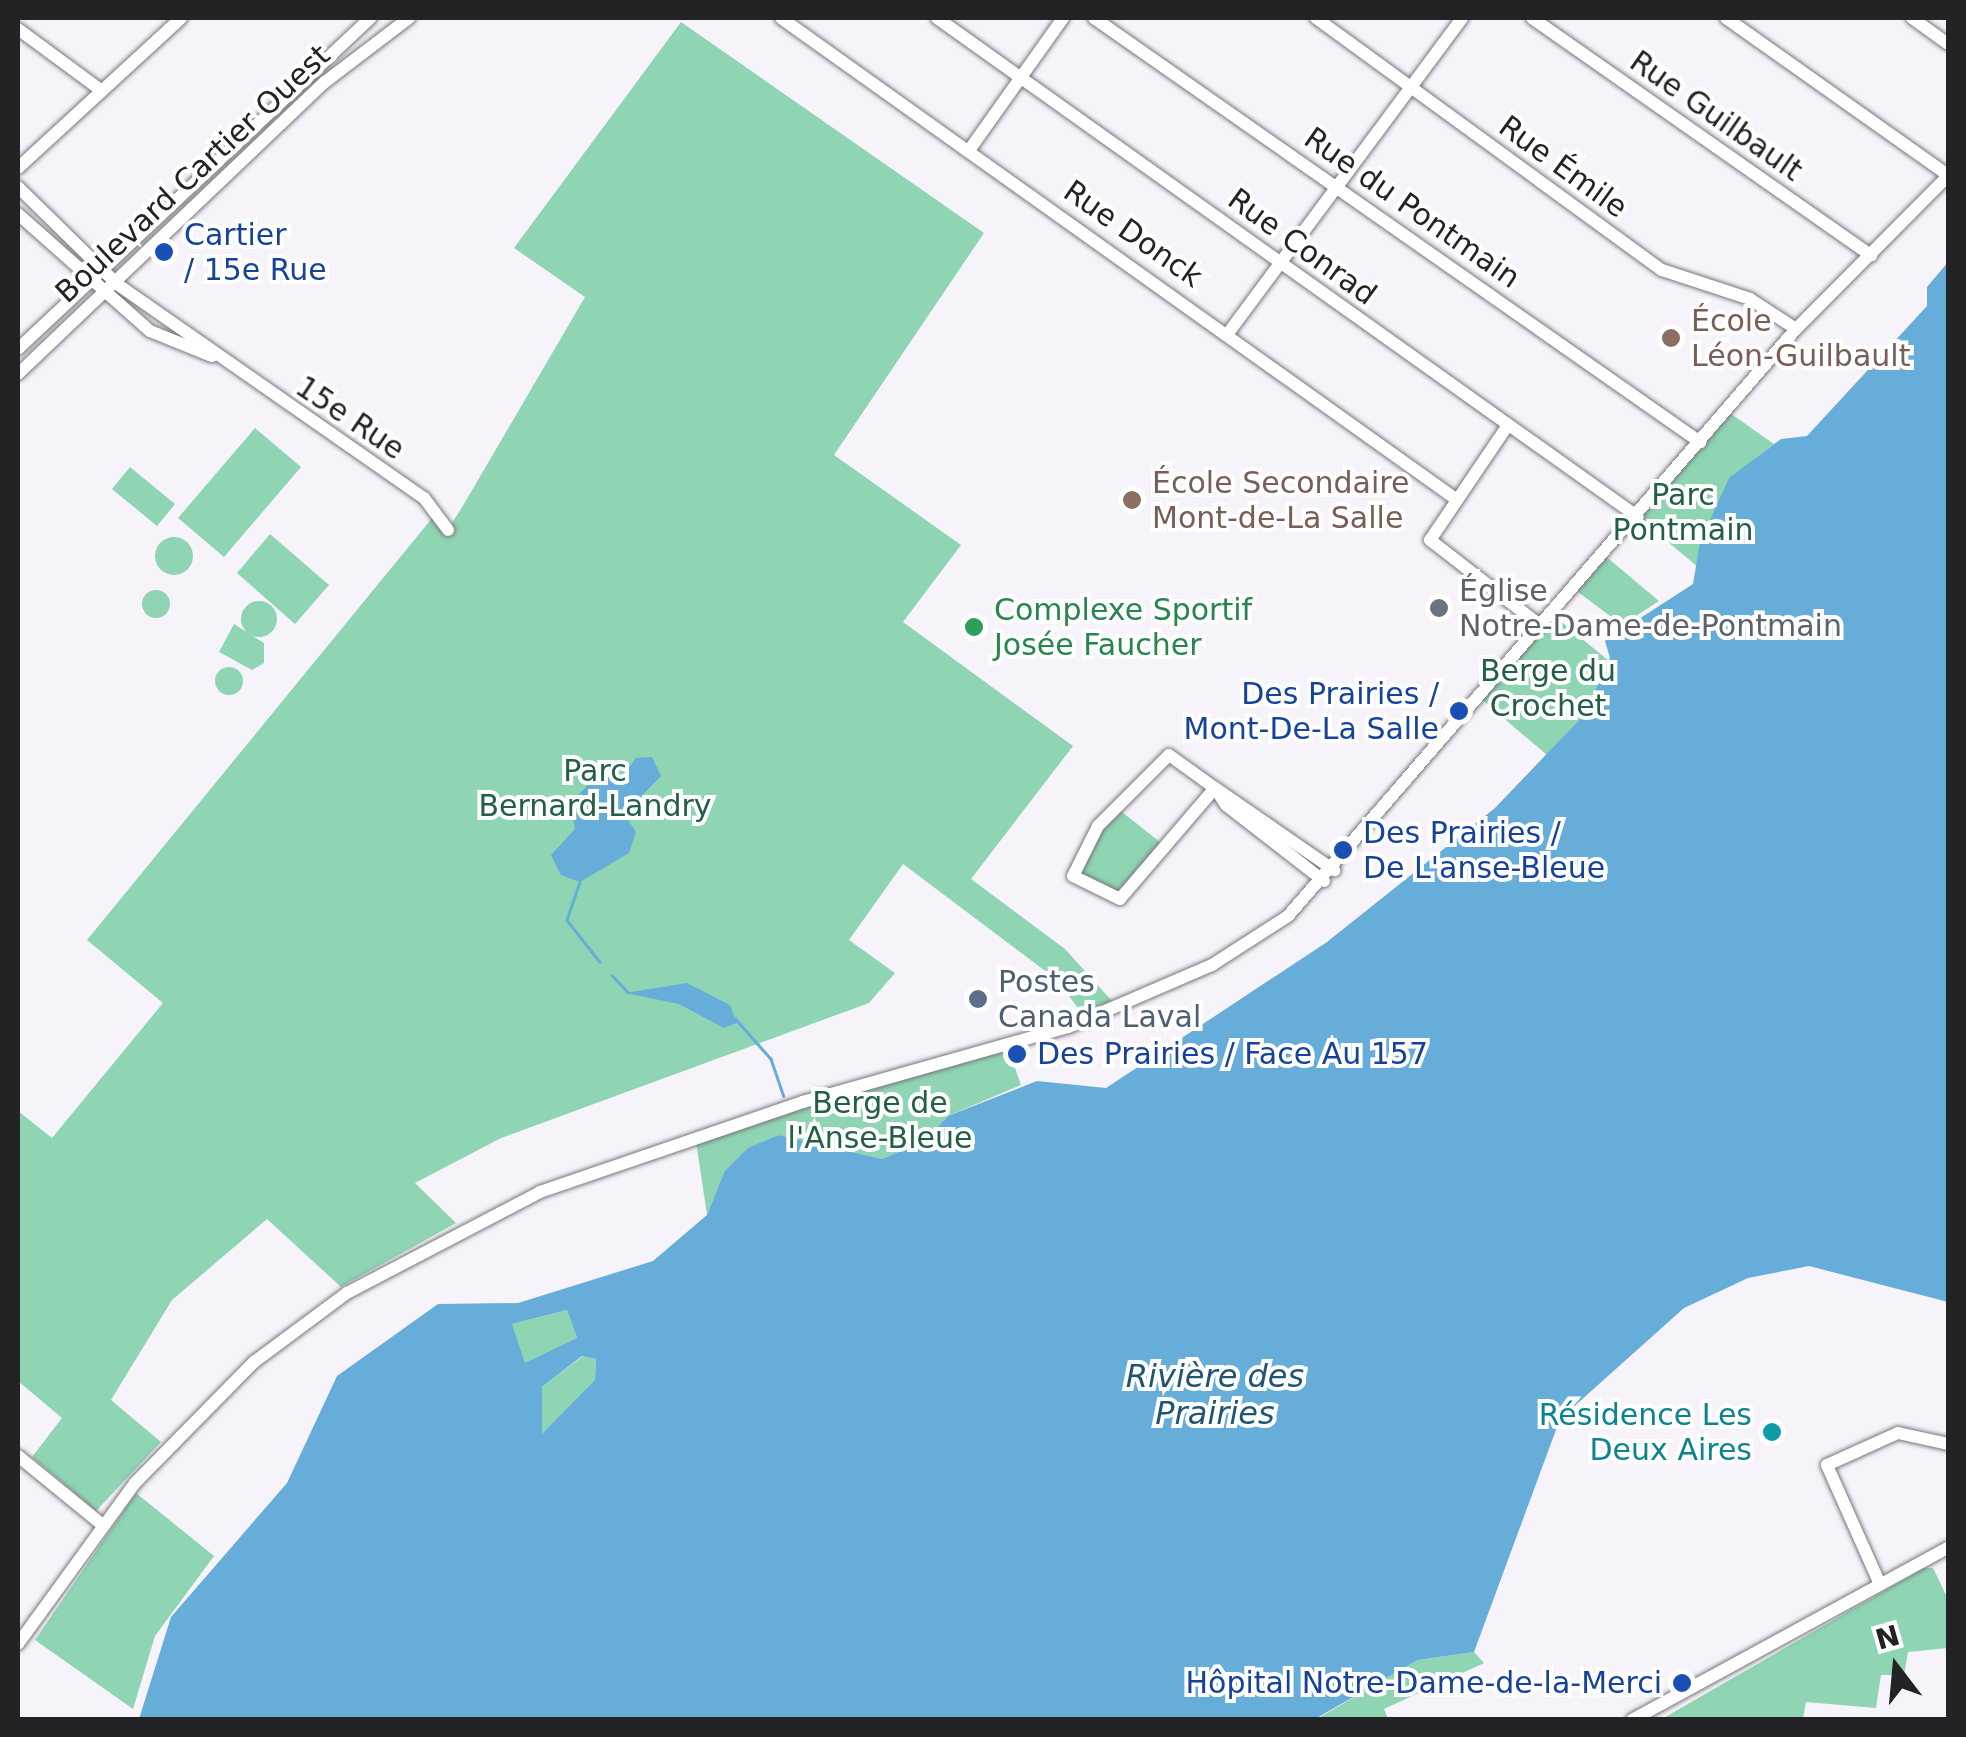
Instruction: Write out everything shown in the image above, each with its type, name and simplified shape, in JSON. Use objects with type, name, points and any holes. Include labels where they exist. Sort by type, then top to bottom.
[{"type":"street","points":[[18,168],[181,18]]},
{"type":"street","name":"Boulevard Cartier Ouest","points":[[18,349],[371,18]]},
{"type":"street","name":"Boulevard Cartier Ouest","points":[[18,374],[325,82],[409,18]]},
{"type":"street","name":"Rue Donck","points":[[781,18],[1229,332],[1454,497]]},
{"type":"street","name":"Rue Conrad","points":[[937,18],[1638,516]]},
{"type":"street","points":[[970,149],[1064,18]]},
{"type":"street","name":"Rue du Pontmain","points":[[1094,18],[1700,442]]},
{"type":"street","name":"Rue Émile","points":[[1316,18],[1662,270],[1750,299],[1796,329]]},
{"type":"street","points":[[1229,332],[1334,183],[1462,18]]},
{"type":"street","name":"Rue Guilbault","points":[[1532,18],[1871,255]]},
{"type":"street","points":[[18,1644],[23,1624],[99,1522],[301,1322],[457,1232],[695,1136],[1068,1028],[1212,965],[1329,875],[1796,329],[1948,176],[1726,18]]},
{"type":"street","points":[[1912,18],[1948,44]]},
{"type":"street","points":[[18,29],[102,91]]},
{"type":"street","name":"15e Rue","points":[[18,187],[116,284],[214,356],[424,498],[448,530]]},
{"type":"street","name":"15e Rue","points":[[18,214],[100,294],[171,345],[214,356]]},
{"type":"street","points":[[1508,425],[1430,530],[1435,548],[1541,626]]},
{"type":"street","points":[[1214,788],[1120,899],[1073,876],[1098,826],[1157,761],[1179,760],[1329,875]]},
{"type":"street","points":[[1879,1582],[1827,1464],[1898,1432],[1948,1444]]},
{"type":"street","points":[[18,1456],[99,1522]]},
{"type":"street","points":[[1632,1720],[1879,1582],[1948,1548]]},
{"type":"green space","name":"Parc Bernard-Landry","points":[[681,22],[984,233],[834,455],[961,545],[903,622],[1073,746],[971,879],[1065,949],[1112,1001],[1081,1012],[1056,979],[903,864],[849,940],[895,973],[869,1003],[501,1138],[415,1183],[456,1223],[341,1287],[267,1219],[172,1300],[111,1400],[161,1442],[96,1511],[32,1457],[62,1418],[18,1381],[18,1111],[52,1138],[163,1003],[87,940],[433,517],[448,529],[461,509],[585,297],[514,248]]},
{"type":"green space","name":"Parc Pontmain","points":[[1727,411],[1774,444],[1729,479],[1698,567],[1638,517]]},
{"type":"green space","points":[[255,428],[301,467],[224,557],[178,518]]},
{"type":"green space","points":[[130,467],[175,504],[157,526],[112,489]]},
{"type":"green space","points":[[270,534],[329,585],[295,624],[237,573]]},
{"type":"green space","points":[[174,537],[187,543],[193,556],[187,569],[174,575],[161,569],[155,556],[161,543]]},
{"type":"green space","points":[[1603,556],[1659,601],[1622,625],[1574,589]]},
{"type":"green space","points":[[156,590],[166,594],[170,604],[166,614],[156,618],[146,614],[142,604],[146,594]]},
{"type":"green space","points":[[259,601],[272,606],[277,619],[272,632],[259,637],[246,632],[241,619],[246,606]]},
{"type":"green space","name":"Berge du Crochet","points":[[1552,614],[1609,661],[1584,715],[1547,755],[1480,698]]},
{"type":"green space","points":[[234,624],[264,643],[264,663],[252,670],[219,652]]},
{"type":"green space","points":[[229,667],[239,671],[243,681],[239,691],[229,695],[219,691],[215,681],[219,671]]},
{"type":"green space","points":[[1117,808],[1165,846],[1120,899],[1108,901],[1070,866]]},
{"type":"green space","name":"Berge de l'Anse-Bleue","points":[[1008,1048],[1021,1085],[948,1116],[924,1141],[882,1159],[779,1135],[724,1172],[707,1215],[695,1135]]},
{"type":"green space","points":[[567,1310],[577,1338],[525,1364],[512,1324]]},
{"type":"green space","points":[[583,1356],[596,1359],[595,1380],[565,1420],[542,1434],[542,1387]]},
{"type":"green space","points":[[136,1493],[214,1556],[155,1636],[133,1709],[35,1640]]},
{"type":"green space","points":[[1924,1568],[1933,1568],[1948,1599],[1948,1648],[1908,1652],[1904,1675],[1881,1675],[1876,1708],[1806,1702],[1803,1719],[1660,1720]]},
{"type":"green space","points":[[1474,1652],[1484,1663],[1384,1709],[1388,1719],[1315,1720],[1418,1660]]},
{"type":"water","name":"Rivière des Prairies","points":[[1948,262],[1948,1302],[1809,1266],[1748,1278],[1684,1308],[1560,1419],[1474,1652],[1418,1660],[1315,1719],[139,1719],[171,1617],[287,1483],[337,1376],[438,1304],[518,1303],[653,1261],[707,1215],[724,1172],[748,1148],[779,1135],[882,1159],[924,1141],[948,1116],[1037,1081],[1106,1088],[1327,942],[1495,808],[1584,715],[1610,658],[1605,641],[1693,584],[1700,542],[1729,478],[1781,439],[1807,436],[1927,306],[1927,287]],"holes":[[[567,1310],[577,1338],[525,1363],[512,1324]],[[582,1356],[596,1359],[595,1380],[542,1434],[542,1387]]]},
{"type":"water","points":[[652,757],[661,776],[624,814],[636,832],[629,853],[580,882],[561,875],[551,855],[575,829],[570,804],[595,777],[621,778],[636,758]]},
{"type":"water","points":[[687,983],[730,1005],[737,1023],[724,1028],[679,1004],[625,993]]},
{"type":"waterway","points":[[580,882],[567,920],[600,962]]},
{"type":"waterway","points":[[612,975],[628,992]]},
{"type":"waterway","points":[[735,1018],[771,1059],[784,1096]]},
{"type":"place","name":"Cartier / 15e Rue","points":[[164,252]]},
{"type":"place","name":"École Léon-Guilbault","points":[[1671,338]]},
{"type":"place","name":"École Secondaire Mont-de-La Salle","points":[[1132,500]]},
{"type":"place","name":"Église Notre-Dame-de-Pontmain","points":[[1439,608]]},
{"type":"place","name":"Complexe Sportif Josée Faucher","points":[[974,627]]},
{"type":"place","name":"Des Prairies / Mont-De-La Salle","points":[[1459,711]]},
{"type":"place","name":"Des Prairies / De L'anse-Bleue","points":[[1343,850]]},
{"type":"place","name":"Postes Canada Laval","points":[[978,999]]},
{"type":"place","name":"Des Prairies / Face Au 157","points":[[1017,1054]]},
{"type":"place","name":"Résidence Les Deux Aires","points":[[1772,1432]]},
{"type":"place","name":"Hôpital Notre-Dame-de-la-Merci","points":[[1682,1683]]}]
